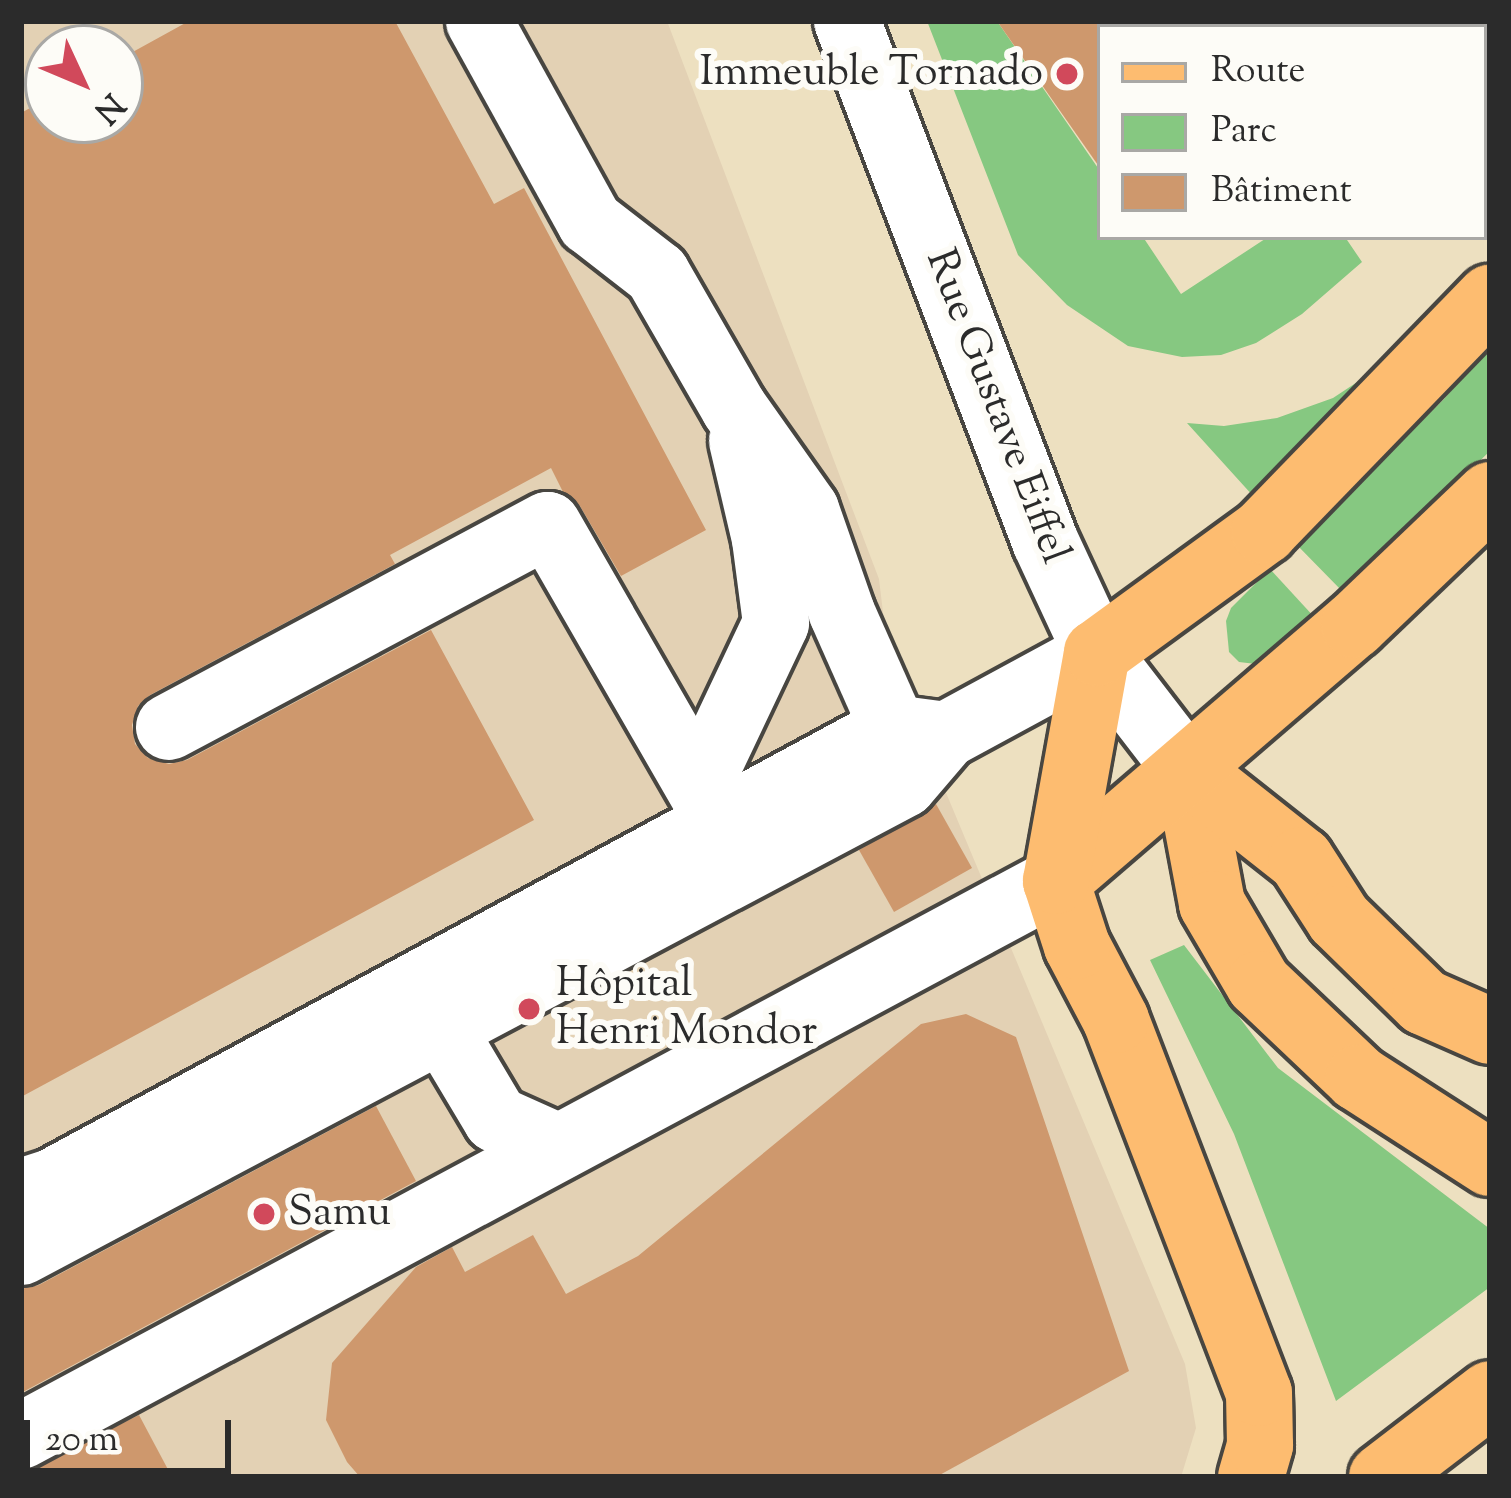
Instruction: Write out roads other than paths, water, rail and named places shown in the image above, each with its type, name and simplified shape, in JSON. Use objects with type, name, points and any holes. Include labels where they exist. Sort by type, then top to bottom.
[{"type":"main road","points":[[1251,1477],[1260,1445],[1259,1393],[1116,1020],[1077,946],[1056,881],[1097,653],[1264,531],[1490,298]]},
{"type":"main road","points":[[1056,881],[1354,625],[1490,494]]},
{"type":"main road","points":[[1187,770],[1301,860],[1339,919],[1424,1002],[1490,1031]]},
{"type":"main road","points":[[1187,770],[1212,904],[1259,984],[1358,1078],[1490,1163]]},
{"type":"main road","points":[[1382,1477],[1490,1394]]},
{"type":"lane","points":[[479,21],[590,222],[657,274],[734,408],[806,510],[842,613],[920,731]]},
{"type":"lane","name":"Rue Gustave Eiffel","points":[[848,21],[1045,541],[1097,653],[1187,770]]},
{"type":"lane","points":[[709,801],[776,623],[765,539],[734,408]]},
{"type":"lane","points":[[169,727],[548,525],[709,801]]},
{"type":"lane","points":[[21,1192],[52,1182],[227,1086],[709,801],[920,731],[1097,653]]},
{"type":"lane","points":[[21,1252],[904,784],[920,731]]},
{"type":"lane","points":[[21,1436],[1056,881]]},
{"type":"lane","points":[[443,1030],[496,1119],[559,1147]]},
{"type":"lane","points":[[209,1156],[227,1086]]},
{"type":"place","name":"Immeuble Tornado","points":[[1067,74]]},
{"type":"place","name":"Hôpital Henri Mondor","points":[[529,1009]]},
{"type":"place","name":"Samu","points":[[264,1214]]}]
